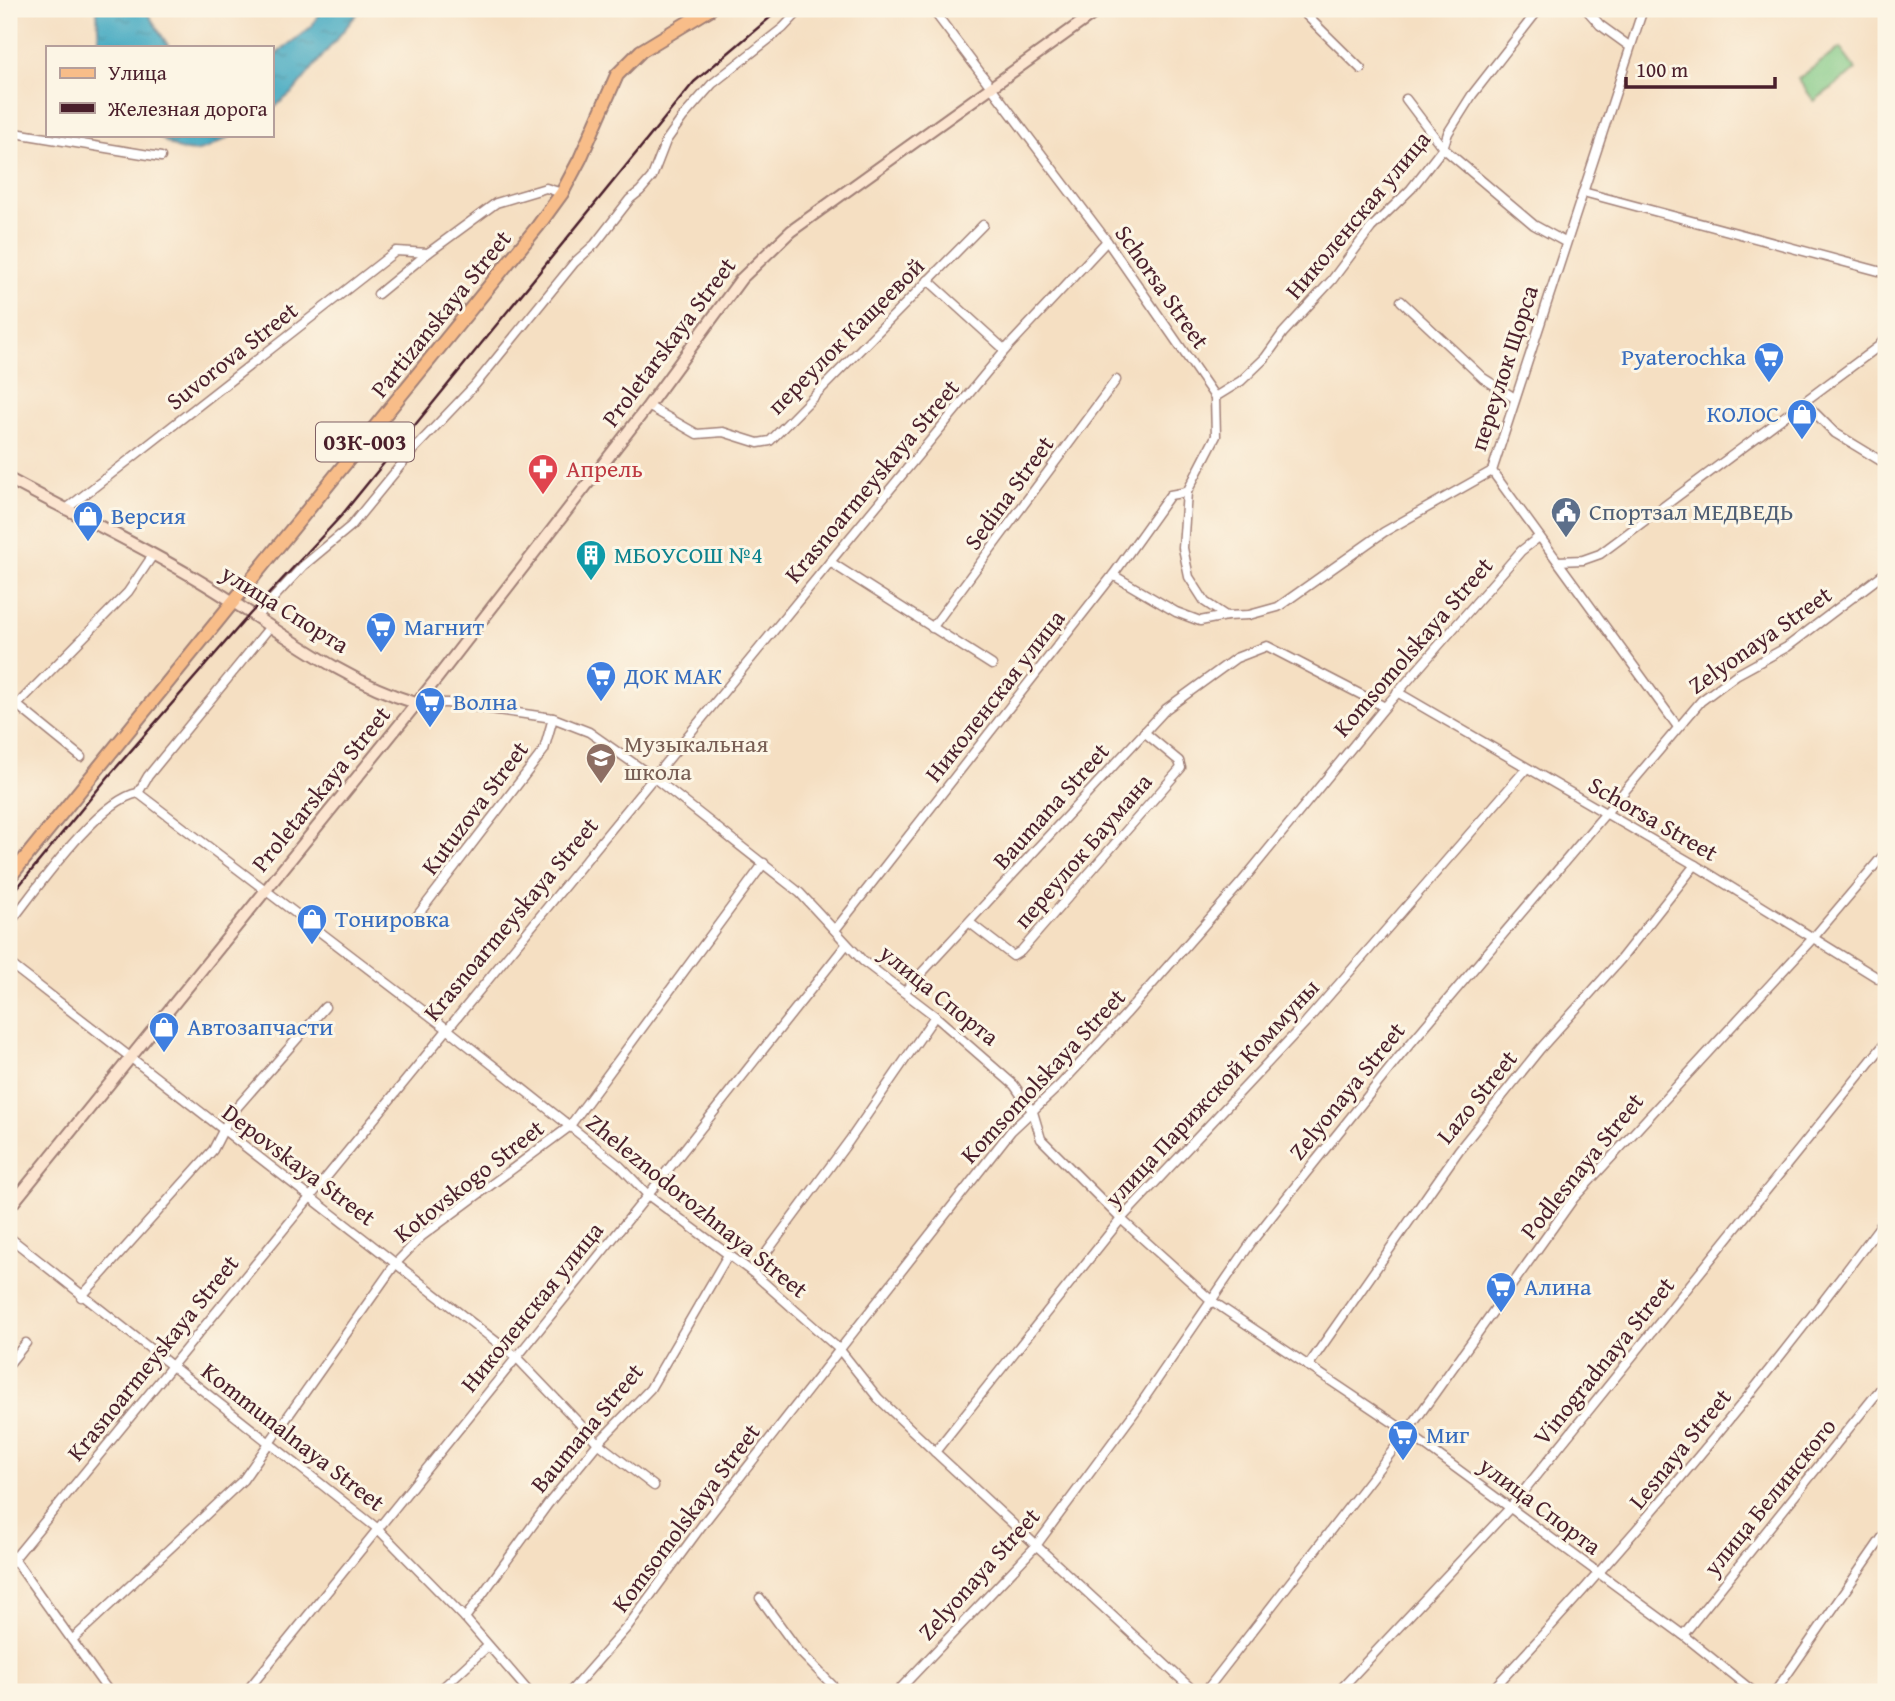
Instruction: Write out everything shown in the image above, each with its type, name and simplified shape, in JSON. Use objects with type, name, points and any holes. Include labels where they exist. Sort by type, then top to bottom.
[{"type":"main road","name":"Partizanskaya Street","points":[[9,878],[455,332],[562,193],[617,75],[641,51],[710,9]]},
{"type":"street","points":[[256,618],[303,566],[351,526],[414,449],[475,385],[574,263],[595,244],[652,177],[666,141],[705,92],[800,9]]},
{"type":"street","name":"Schorsa Street","points":[[926,9],[936,14],[993,86],[1107,240],[1215,397]]},
{"type":"street","name":"Proletarskaya Street","points":[[9,1208],[416,703],[648,406],[722,303],[762,256],[802,223],[1100,9]]},
{"type":"street","points":[[1300,9],[1361,69]]},
{"type":"street","name":"Николенская улица","points":[[1215,397],[1241,381],[1265,358],[1283,333],[1332,280],[1371,228],[1411,189],[1443,148],[1448,133],[1472,94],[1539,9]]},
{"type":"street","points":[[1586,9],[1600,25],[1629,46]]},
{"type":"street","name":"переулок Щорса","points":[[1226,616],[1249,615],[1278,607],[1384,532],[1492,471],[1513,397],[1643,9]]},
{"type":"street","points":[[1406,99],[1443,148],[1534,225],[1565,242]]},
{"type":"street","points":[[9,132],[161,157]]},
{"type":"street","points":[[378,294],[496,203],[546,188],[562,193]]},
{"type":"street","points":[[1583,192],[1886,273]]},
{"type":"street","name":"переулок Кащеевой","points":[[648,406],[697,434],[723,432],[758,443],[770,441],[983,225]]},
{"type":"street","name":"Krasnoarmeyskaya Street","points":[[11,1559],[1005,350],[1107,240]]},
{"type":"street","name":"Suvorova Street","points":[[65,510],[396,251],[428,253]]},
{"type":"street","points":[[928,280],[1005,350]]},
{"type":"street","points":[[1401,301],[1483,379],[1513,397]]},
{"type":"street","points":[[1558,561],[1583,560],[1600,554],[1805,403],[1874,350],[1886,337]]},
{"type":"street","name":"Sedina Street","points":[[932,628],[1116,380]]},
{"type":"street","points":[[1215,397],[1216,436],[1187,492],[1183,548],[1189,577],[1205,602],[1226,616]]},
{"type":"street","points":[[1805,403],[1854,448],[1886,464]]},
{"type":"street","points":[[1492,471],[1678,727]]},
{"type":"street","name":"улица Спорта","points":[[9,479],[153,555],[234,603],[269,628],[388,695],[416,703],[447,703],[553,718],[589,732],[653,777],[764,863],[800,893],[846,945],[935,1016],[1014,1085],[1032,1112],[1041,1139],[1121,1219],[1212,1301],[1407,1432],[1599,1576],[1683,1635],[1754,1692]]},
{"type":"street","name":"Николенская улица","points":[[835,930],[1113,575],[1170,495],[1187,492]]},
{"type":"street","name":"Komsomolskaya Street","points":[[570,1692],[628,1626],[703,1524],[1012,1131],[1126,1014],[1240,884],[1397,692],[1521,551],[1539,537]]},
{"type":"street","points":[[9,713],[128,592],[153,555]]},
{"type":"street","points":[[830,562],[992,665]]},
{"type":"street","name":"Zelyonaya Street","points":[[897,1692],[1035,1547],[1253,1241],[1383,1077],[1678,727],[1701,701],[1736,676],[1787,647],[1886,572]]},
{"type":"street","points":[[1113,575],[1176,612],[1200,621],[1226,616]]},
{"type":"street","points":[[9,924],[103,810],[125,795],[138,793],[148,776],[269,628]]},
{"type":"street","name":"Baumana Street","points":[[905,992],[1166,709],[1236,658],[1267,646],[1385,707]]},
{"type":"street","name":"Schorsa Street","points":[[1397,692],[1695,865],[1886,983]]},
{"type":"street","points":[[16,705],[81,757]]},
{"type":"street","name":"Kutuzova Street","points":[[417,916],[544,750],[553,718]]},
{"type":"street","name":"переулок Баумана","points":[[970,923],[1013,956],[1021,951],[1181,768],[1179,761],[1144,732]]},
{"type":"street","name":"улица Парижской Коммуны","points":[[935,1452],[1121,1219],[1305,1023],[1526,769]]},
{"type":"street","name":"Zheleznodorozhnaya Street","points":[[138,793],[446,1028],[620,1166],[648,1195],[752,1272],[840,1350],[878,1398],[1035,1547],[1195,1692]]},
{"type":"street","name":"Podlesnaya Street","points":[[1205,1692],[1407,1432],[1574,1198],[1814,937],[1886,852]]},
{"type":"street","name":"Kotovskogo Street","points":[[72,1640],[243,1480],[396,1263],[422,1236],[569,1127],[764,863]]},
{"type":"street","name":"Lazo Street","points":[[1308,1366],[1459,1150],[1540,1049],[1620,960],[1695,865]]},
{"type":"street","name":"Николенская улица","points":[[246,1692],[648,1195],[846,945]]},
{"type":"street","name":"Depovskaya Street","points":[[9,963],[223,1132],[516,1357],[598,1443],[654,1486]]},
{"type":"street","points":[[81,1297],[214,1150],[232,1113],[325,1007]]},
{"type":"street","points":[[752,1272],[849,1141],[935,1016]]},
{"type":"street","name":"Vinogradnaya Street","points":[[1338,1692],[1509,1509],[1886,1042]]},
{"type":"street","name":"Lesnaya Street","points":[[1490,1692],[1599,1576],[1808,1323],[1886,1218]]},
{"type":"street","name":"Kommunalnaya Street","points":[[9,1237],[81,1297],[378,1529],[465,1618],[529,1692]]},
{"type":"street","name":"Baumana Street","points":[[465,1618],[548,1504],[598,1443],[650,1389],[728,1255]]},
{"type":"street","points":[[9,1364],[26,1343]]},
{"type":"street","name":"улица Белинского","points":[[1683,1635],[1886,1382]]},
{"type":"street","points":[[1775,1692],[1886,1532]]},
{"type":"street","points":[[11,1559],[109,1692]]},
{"type":"street","points":[[760,1598],[798,1650],[839,1692]]},
{"type":"street","points":[[438,1692],[488,1646]]},
{"type":"green space","points":[[1840,48],[1856,70],[1814,101],[1798,79]]},
{"type":"water","points":[[97,9],[145,9],[168,46],[99,46]]},
{"type":"water","points":[[322,9],[361,9],[294,91],[273,108],[273,56],[311,27]]},
{"type":"water","points":[[158,136],[231,136],[194,152],[168,143]]},
{"type":"railway","points":[[9,898],[108,777],[250,614],[341,516],[694,82],[780,9]]},
{"type":"place","name":"Pyaterochka","points":[[1769,384]]},
{"type":"place","name":"КОЛОС","points":[[1802,441]]},
{"type":"place","name":"Апрель","points":[[543,496]]},
{"type":"place","name":"Спортзал МЕДВЕДЬ","points":[[1566,539]]},
{"type":"place","name":"Версия","points":[[88,543]]},
{"type":"place","name":"МБОУСОШ №4","points":[[591,582]]},
{"type":"place","name":"Магнит","points":[[381,654]]},
{"type":"place","name":"ДОК МАК","points":[[601,703]]},
{"type":"place","name":"Волна","points":[[430,729]]},
{"type":"place","name":"Музыкальная школа","points":[[601,785]]},
{"type":"place","name":"Тонировка","points":[[312,946]]},
{"type":"place","name":"Автозапчасти","points":[[164,1054]]},
{"type":"place","name":"Алина","points":[[1501,1314]]},
{"type":"place","name":"Миг","points":[[1403,1462]]}]
